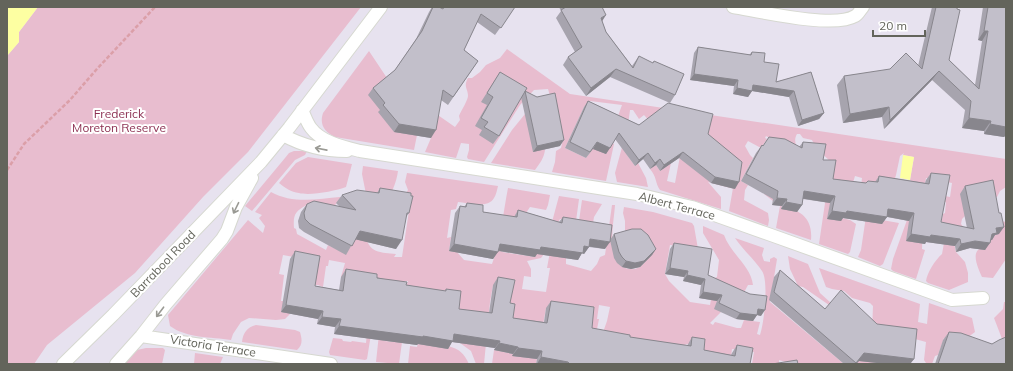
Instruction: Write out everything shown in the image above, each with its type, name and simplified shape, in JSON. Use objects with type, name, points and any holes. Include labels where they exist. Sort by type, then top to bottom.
[{"type":"street","name":"Barrabool Road","points":[[63,364],[261,162],[381,7]]},
{"type":"street","points":[[733,7],[824,22],[840,21],[855,16],[863,7]]},
{"type":"street","name":"Albert Terrace","points":[[302,110],[311,128],[323,138],[344,147],[360,151],[637,194],[731,220],[952,300],[983,298]]},
{"type":"street","name":"Albert Terrace","points":[[283,135],[296,142],[324,149],[360,151]]},
{"type":"street","name":"Barrabool Road","points":[[116,364],[224,236],[236,208],[261,162]]},
{"type":"street","name":"Victoria Terrace","points":[[141,336],[331,364]]},
{"type":"path","points":[[7,170],[24,144],[70,100],[155,7]]},
{"type":"green space","name":"Frederick Moreton Reserve","points":[[38,7],[361,7],[248,152],[203,197],[135,273],[47,345],[34,364],[7,364],[7,56],[19,42],[19,32]]},
{"type":"green space","points":[[507,49],[570,94],[1006,159],[1006,187],[1000,191],[997,197],[993,197],[965,216],[962,219],[961,224],[964,228],[952,235],[956,252],[965,262],[968,273],[968,282],[949,290],[926,281],[932,267],[942,254],[946,232],[940,230],[943,214],[945,213],[946,202],[942,203],[940,195],[950,197],[952,183],[926,178],[924,191],[922,249],[925,250],[916,279],[891,269],[893,259],[907,220],[912,182],[910,180],[914,157],[903,155],[904,153],[900,156],[896,175],[882,220],[899,223],[883,264],[880,266],[858,257],[861,250],[870,189],[861,187],[862,178],[855,176],[842,218],[850,220],[856,224],[850,252],[848,254],[819,244],[831,162],[816,148],[812,140],[803,138],[800,134],[797,134],[795,140],[798,149],[773,201],[764,194],[788,148],[766,136],[765,138],[767,139],[761,148],[748,141],[745,146],[753,158],[741,181],[748,185],[745,190],[744,200],[768,213],[768,226],[729,211],[733,189],[708,182],[721,197],[721,209],[660,190],[650,169],[656,165],[660,171],[671,163],[667,181],[675,183],[680,156],[644,115],[639,119],[633,110],[630,110],[627,132],[627,155],[635,166],[638,163],[646,178],[648,187],[617,182],[615,173],[624,140],[618,116],[622,105],[590,101],[584,107],[565,148],[586,158],[593,148],[612,143],[614,144],[606,181],[552,172],[556,151],[561,148],[563,139],[548,89],[534,90],[520,105],[484,162],[468,159],[469,144],[461,143],[456,158],[425,152],[431,138],[434,120],[412,134],[417,135],[414,150],[335,137],[328,133],[322,125],[323,113],[369,51],[389,81],[455,127],[460,120],[459,116],[468,98],[466,86],[468,78],[472,78],[486,65],[500,58]]},
{"type":"green space","points":[[525,114],[545,150],[539,165],[535,170],[491,163],[512,130]]},
{"type":"green space","points":[[294,151],[307,151],[305,155],[295,160],[252,211],[245,206],[289,153]]},
{"type":"green space","points":[[308,157],[352,164],[346,187],[322,193],[304,194],[291,191],[279,183],[296,163]]},
{"type":"green space","points":[[363,166],[398,171],[389,197],[366,238],[374,250],[396,254],[394,257],[402,257],[410,204],[401,201],[408,190],[405,182],[407,173],[498,186],[496,194],[491,201],[483,204],[458,202],[456,209],[451,210],[447,238],[451,237],[449,251],[457,252],[464,260],[492,264],[500,236],[508,188],[550,195],[546,210],[530,207],[522,219],[504,239],[502,252],[535,257],[538,240],[544,254],[541,258],[527,261],[531,269],[531,277],[524,276],[522,289],[546,292],[550,268],[547,268],[554,230],[552,222],[559,196],[579,199],[576,221],[560,219],[558,223],[566,264],[591,271],[597,264],[600,257],[605,255],[612,205],[615,205],[612,232],[614,252],[617,261],[622,266],[630,269],[636,269],[644,263],[647,258],[625,236],[625,221],[623,213],[624,207],[653,212],[692,223],[694,226],[698,249],[670,245],[665,274],[669,281],[690,302],[710,305],[715,278],[717,277],[719,260],[703,233],[703,226],[724,235],[731,248],[745,266],[753,285],[748,285],[741,298],[722,289],[715,308],[721,312],[710,323],[713,325],[715,322],[741,328],[744,320],[760,322],[757,334],[760,335],[765,303],[764,276],[759,267],[735,238],[764,248],[762,255],[764,261],[770,262],[770,259],[774,257],[777,259],[770,302],[844,364],[792,364],[779,360],[780,364],[752,364],[754,352],[732,349],[731,357],[720,356],[687,344],[675,349],[601,338],[610,307],[599,305],[597,319],[599,319],[597,329],[593,336],[546,308],[536,364],[492,364],[494,350],[513,354],[513,356],[531,358],[493,285],[484,364],[476,364],[471,351],[460,343],[456,313],[459,293],[442,290],[448,346],[461,352],[469,364],[408,364],[410,346],[417,347],[418,343],[402,342],[399,364],[376,362],[379,334],[384,341],[397,342],[408,281],[403,281],[399,285],[371,334],[367,359],[365,360],[330,355],[329,352],[333,338],[342,339],[343,341],[366,343],[372,282],[341,277],[345,263],[329,260],[328,266],[326,266],[323,287],[314,285],[315,261],[283,255],[279,274],[284,275],[281,301],[283,301],[290,314],[285,319],[276,320],[249,318],[241,322],[231,340],[191,335],[176,330],[170,326],[168,315],[248,220],[263,233],[265,226],[259,218],[262,215],[255,212],[271,192],[279,196],[305,200],[342,198],[327,213],[307,205],[303,207],[297,211],[294,220],[294,228],[296,229],[297,234],[326,250],[328,245],[346,254],[366,194],[362,174]]},
{"type":"green space","points":[[582,200],[602,204],[594,217],[593,223],[579,221]]},
{"type":"green space","points":[[780,206],[794,209],[804,216],[810,226],[811,240],[776,228]]},
{"type":"green space","points":[[1001,221],[1006,222],[1006,259],[993,278],[982,277],[977,263],[976,253],[978,250],[989,244],[988,241],[992,240],[991,235]]},
{"type":"green space","points":[[788,256],[808,264],[820,293],[831,303],[829,305],[803,287],[798,286],[790,269]]},
{"type":"green space","points":[[819,268],[920,304],[918,322],[927,324],[929,303],[972,318],[975,332],[960,343],[944,338],[938,355],[935,356],[932,364],[917,364],[926,363],[924,360],[926,342],[915,339],[911,345],[909,364],[856,364],[872,332],[873,306],[870,303],[852,298],[844,291],[826,287]]},
{"type":"green space","points":[[1004,302],[1006,302],[1006,343],[1004,344],[994,318],[1003,309]]},
{"type":"green space","points":[[256,325],[300,332],[302,339],[301,344],[297,350],[242,342],[246,331],[250,327]]},
{"type":"green space","points":[[146,348],[163,348],[165,350],[162,364],[124,364],[137,350]]},
{"type":"green space","points":[[195,353],[223,357],[220,364],[194,364]]},
{"type":"shaded area","points":[[7,7],[38,7],[19,32],[19,42],[7,56]]},
{"type":"shaded area","points":[[903,155],[914,157],[910,180],[900,178]]},
{"type":"building","points":[[433,7],[443,9],[444,7],[515,7],[501,28],[481,14],[464,50],[478,61],[453,97],[443,90],[436,130],[399,124],[383,105],[385,103],[373,88],[395,70],[422,31]]},
{"type":"building","points":[[566,7],[602,7],[606,15],[601,18],[606,32],[633,68],[639,56],[653,63],[654,61],[684,74],[675,95],[616,69],[591,88],[568,57],[582,47],[561,10]]},
{"type":"building","points":[[936,7],[957,7],[957,9],[960,10],[949,60],[979,89],[988,31],[984,31],[988,7],[1006,7],[1006,127],[990,124],[991,121],[969,118],[971,101],[939,71],[890,120],[889,107],[850,114],[844,76],[890,69],[906,53],[922,69]]},
{"type":"building","points":[[698,47],[751,55],[752,52],[765,53],[764,62],[779,64],[776,82],[811,72],[824,113],[802,120],[794,91],[753,85],[752,91],[737,88],[738,80],[694,74]]},
{"type":"building","points":[[500,72],[527,88],[499,136],[484,127],[488,122],[481,118],[493,97],[487,93]]},
{"type":"building","points":[[525,91],[537,97],[555,93],[564,140],[537,146]]},
{"type":"building","points":[[588,101],[639,125],[668,103],[713,114],[708,134],[742,162],[739,182],[715,177],[683,152],[664,165],[660,159],[655,163],[648,153],[639,160],[619,133],[610,148],[597,142],[590,152],[570,142]]},
{"type":"building","points":[[769,137],[785,139],[802,148],[803,142],[826,144],[823,160],[836,160],[833,179],[866,183],[868,181],[878,182],[879,176],[929,184],[931,173],[950,175],[941,222],[974,229],[965,186],[993,180],[999,213],[1001,213],[1004,227],[996,228],[997,233],[992,234],[990,243],[975,241],[961,244],[960,239],[911,234],[914,213],[888,209],[887,217],[847,211],[846,213],[832,211],[835,196],[804,191],[802,205],[786,202],[787,199],[777,198],[778,191],[746,174],[762,145],[763,146]]},
{"type":"building","points":[[380,188],[411,193],[411,196],[413,196],[409,213],[407,213],[402,240],[360,231],[352,246],[310,224],[305,219],[304,213],[307,204],[314,201],[356,210],[342,195],[357,190],[379,193]]},
{"type":"building","points":[[467,203],[483,205],[483,212],[517,217],[518,210],[562,223],[563,217],[612,225],[610,242],[590,239],[589,247],[584,246],[583,253],[541,247],[540,250],[500,244],[498,252],[454,244],[460,206],[466,207]]},
{"type":"building","points":[[632,229],[641,229],[648,235],[656,249],[644,261],[635,263],[626,261],[619,252],[614,234]]},
{"type":"building","points":[[674,243],[712,249],[708,275],[750,294],[767,296],[765,310],[758,309],[757,315],[740,313],[719,303],[722,295],[703,292],[705,279],[687,275],[688,271],[670,268]]},
{"type":"building","points":[[295,251],[320,256],[315,286],[343,291],[346,269],[377,274],[377,278],[407,282],[406,285],[446,291],[446,289],[461,291],[459,309],[492,313],[498,277],[515,280],[510,303],[515,304],[513,318],[547,323],[551,301],[594,307],[592,328],[630,335],[630,337],[691,346],[692,337],[705,339],[704,350],[735,356],[737,345],[753,348],[750,364],[570,364],[568,362],[541,357],[542,351],[518,348],[499,343],[500,341],[454,334],[453,341],[339,326],[341,319],[322,317],[323,311],[286,305]]},
{"type":"building","points":[[780,270],[825,309],[841,290],[877,324],[917,329],[914,359],[864,353],[856,363],[774,292]]},
{"type":"building","points":[[949,332],[961,333],[992,344],[1006,337],[1006,364],[938,364]]},
{"type":"building","points":[[797,360],[798,364],[772,364]]}]
